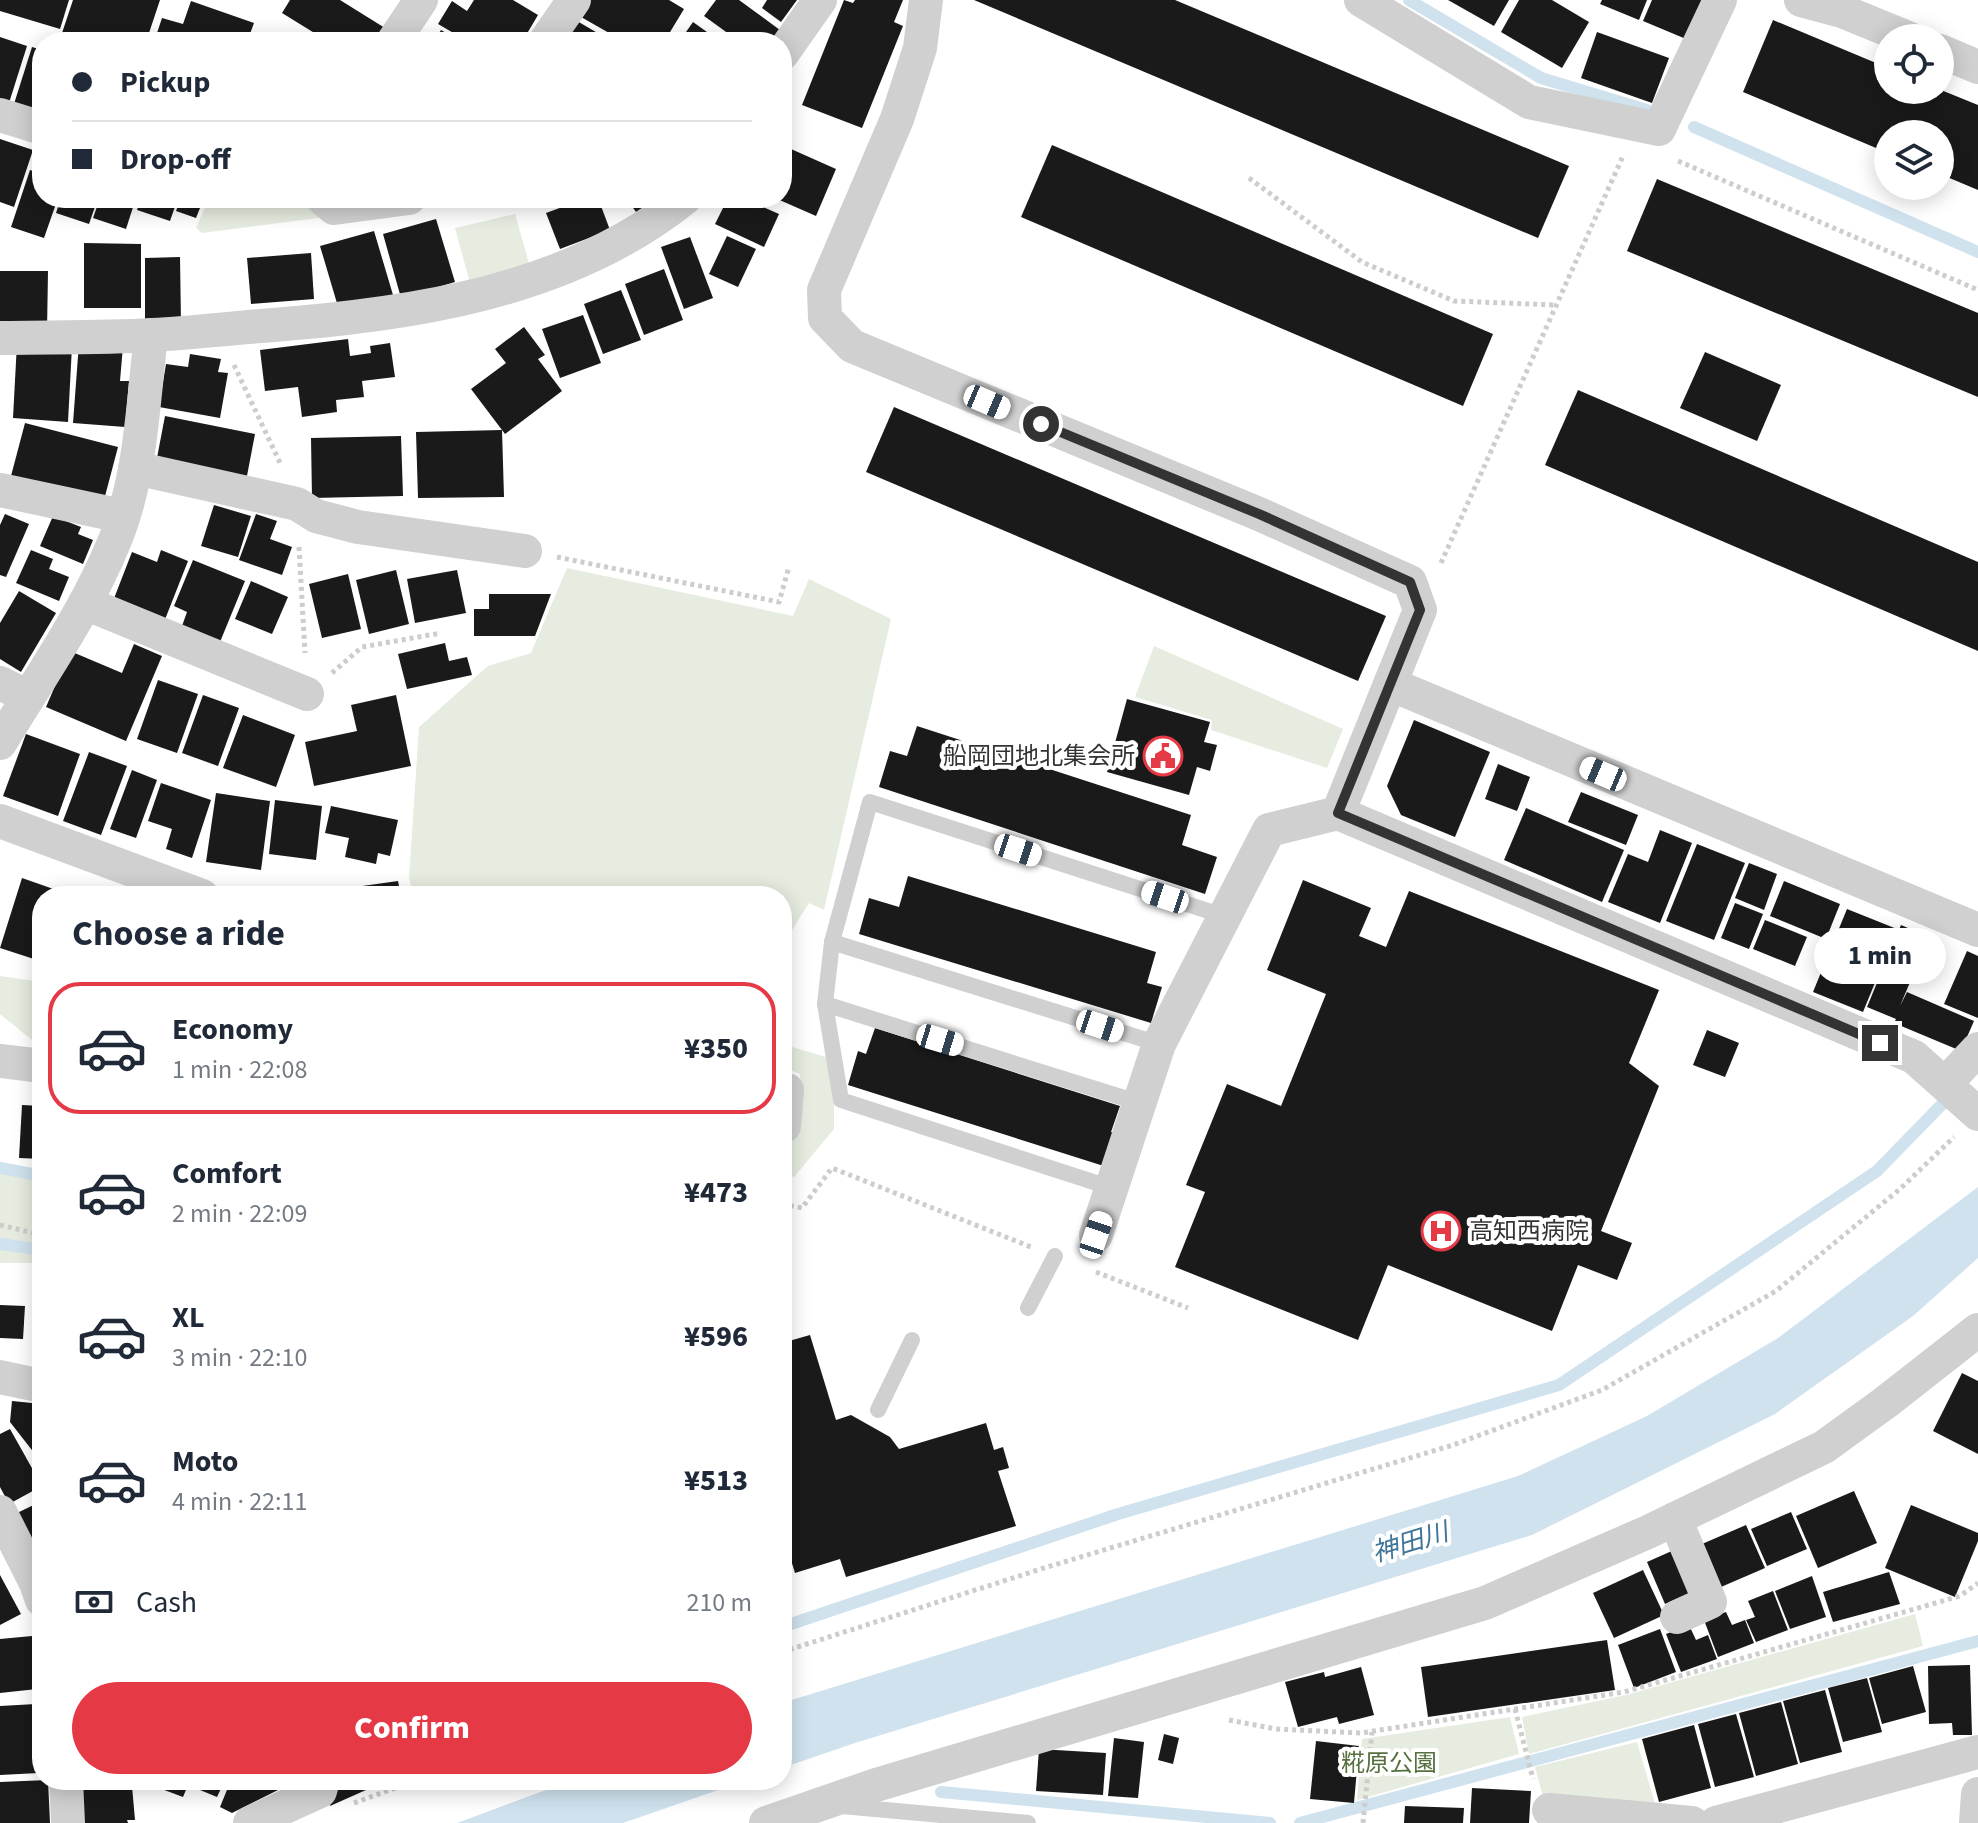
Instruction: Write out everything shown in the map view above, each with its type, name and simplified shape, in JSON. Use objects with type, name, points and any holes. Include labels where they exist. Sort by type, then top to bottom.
[{"type":"street","points":[[400,32],[421,0]]},
{"type":"street","points":[[552,32],[574,0]]},
{"type":"street","points":[[792,40],[820,0]]},
{"type":"street","points":[[926,0],[920,48],[897,119],[824,290],[825,318],[852,346],[1259,514],[1410,582],[1420,610],[1338,813]]},
{"type":"street","points":[[1361,0],[1529,102],[1659,129],[1720,0]]},
{"type":"street","points":[[1801,0],[1842,11],[1874,24]]},
{"type":"street","points":[[1954,57],[1978,67]]},
{"type":"street","points":[[0,115],[32,125]]},
{"type":"street","points":[[0,338],[151,335],[347,320],[429,307],[550,275],[655,222],[672,208]]},
{"type":"street","points":[[0,743],[14,690],[85,603],[116,538],[135,468],[151,335]]},
{"type":"street","points":[[135,468],[297,504],[316,516],[358,527],[525,551]]},
{"type":"street","points":[[0,490],[122,516]]},
{"type":"street","points":[[85,603],[307,694]]},
{"type":"street","points":[[1390,684],[1978,930]]},
{"type":"street","points":[[1096,1235],[1159,1044],[1269,830],[1338,813],[1914,1057],[1978,1114]]},
{"type":"street","points":[[0,821],[175,886]]},
{"type":"street","points":[[0,1037],[23,1063]]},
{"type":"street","points":[[1946,1083],[1978,1049]]},
{"type":"street","points":[[769,1823],[876,1785],[1485,1603],[1675,1519],[1824,1447],[1978,1330]]},
{"type":"street","points":[[0,1377],[32,1384]]},
{"type":"street","points":[[0,1512],[32,1575]]},
{"type":"street","points":[[1675,1519],[1724,1597],[1677,1617]]},
{"type":"street","points":[[1716,1823],[1978,1752]]},
{"type":"street","points":[[66,1790],[68,1823]]},
{"type":"street","points":[[250,1823],[320,1790]]},
{"type":"street","points":[[1976,1823],[1978,1794]]},
{"type":"street","points":[[1549,1810],[1692,1823]]},
{"type":"lane","points":[[1112,1188],[841,1100],[825,1004],[832,942],[870,802],[1224,916]]},
{"type":"lane","points":[[832,942],[1159,1044]]},
{"type":"lane","points":[[825,1004],[1140,1103]]},
{"type":"lane","points":[[1028,1308],[1055,1256]]},
{"type":"lane","points":[[878,1410],[912,1340]]},
{"type":"lane","points":[[821,1804],[1028,1823]]},
{"type":"path","points":[[1410,582],[1434,577],[1637,125]]},
{"type":"path","points":[[1673,160],[1978,290]]},
{"type":"path","points":[[1249,178],[1362,262],[1454,301],[1556,305]]},
{"type":"path","points":[[217,330],[266,430],[297,504],[307,694]]},
{"type":"path","points":[[525,551],[779,602],[789,567]]},
{"type":"path","points":[[307,694],[362,647],[441,633]]},
{"type":"path","points":[[792,1649],[1044,1568],[1453,1445],[1602,1390],[1776,1291],[1900,1189],[1978,1114]]},
{"type":"path","points":[[792,1206],[802,1208],[832,1168],[1188,1308]]},
{"type":"path","points":[[0,1225],[32,1233]]},
{"type":"path","points":[[1204,1687],[1223,1719],[1276,1729],[1372,1732],[1624,1692],[1960,1596],[1978,1583]]},
{"type":"path","points":[[1515,1709],[1530,1769]]},
{"type":"path","points":[[1363,1823],[1372,1732]]},
{"type":"path","points":[[345,1806],[389,1790]]},
{"type":"green space","points":[[205,208],[319,208],[326,217],[202,233],[196,228]]},
{"type":"green space","points":[[515,214],[530,267],[470,283],[455,228]]},
{"type":"green space","points":[[567,568],[793,616],[809,579],[891,619],[824,910],[809,903],[792,930],[792,886],[411,886],[409,878],[419,727],[488,666],[531,653]]},
{"type":"green space","points":[[1154,646],[1343,729],[1327,768],[1211,730],[1212,720],[1135,697]]},
{"type":"green space","points":[[0,976],[32,981],[32,1040],[0,1014]]},
{"type":"green space","points":[[792,1047],[826,1057],[834,1089],[834,1129],[794,1177],[792,1138],[799,1132],[800,1074],[792,1071]]},
{"type":"green space","points":[[0,1164],[32,1169],[32,1263],[0,1263]]},
{"type":"green space","points":[[1915,1614],[1923,1646],[1529,1754],[1522,1717],[1626,1695]]},
{"type":"green space","name":"糀原公園","points":[[1510,1717],[1519,1754],[1357,1800],[1362,1739]]},
{"type":"green space","points":[[1637,1742],[1656,1807],[1543,1797],[1535,1767]]},
{"type":"water","name":"神田川","points":[[1978,1187],[1978,1258],[1913,1316],[1775,1414],[1532,1535],[792,1765],[792,1700],[1518,1476],[1647,1416],[1778,1338]]},
{"type":"water","points":[[546,1790],[718,1790],[623,1823],[457,1823]]},
{"type":"building","points":[[0,0],[69,0],[60,29],[0,11]]},
{"type":"building","points":[[73,0],[160,0],[149,32],[62,32]]},
{"type":"building","points":[[290,0],[340,0],[385,28],[382,32],[313,32],[282,13]]},
{"type":"building","points":[[474,0],[513,0],[538,15],[528,32],[452,32],[438,24],[452,1],[467,11]]},
{"type":"building","points":[[590,0],[669,0],[684,9],[670,32],[607,32],[581,17]]},
{"type":"building","points":[[716,0],[739,0],[783,32],[726,32],[704,16]]},
{"type":"building","points":[[767,0],[797,0],[781,22],[762,8]]},
{"type":"building","points":[[844,0],[853,3],[855,0],[903,0],[894,22],[903,26],[862,128],[802,105]]},
{"type":"building","points":[[974,0],[1175,0],[1569,166],[1538,238]]},
{"type":"building","points":[[1448,0],[1509,0],[1494,26]]},
{"type":"building","points":[[1519,0],[1552,0],[1589,22],[1562,68],[1501,32]]},
{"type":"building","points":[[1602,0],[1647,0],[1639,20],[1600,4]]},
{"type":"building","points":[[1652,0],[1702,0],[1686,39],[1643,21]]},
{"type":"building","points":[[191,1],[254,23],[251,32],[157,32],[162,18],[183,24]]},
{"type":"building","points":[[1773,20],[1874,62],[1874,104],[1954,104],[1954,95],[1978,105],[1978,190],[1954,180],[1954,120],[1874,120],[1874,147],[1743,92]]},
{"type":"building","points":[[577,21],[596,32],[570,32]]},
{"type":"building","points":[[693,22],[707,32],[686,32]]},
{"type":"building","points":[[1597,32],[1669,58],[1652,103],[1581,78]]},
{"type":"building","points":[[0,37],[27,46],[9,103],[0,100]]},
{"type":"building","points":[[32,47],[32,110],[14,104]]},
{"type":"building","points":[[0,139],[32,150],[32,153],[14,207],[0,202]]},
{"type":"building","points":[[1052,145],[1493,334],[1463,406],[1021,217]]},
{"type":"building","points":[[792,149],[836,169],[816,216],[792,205]]},
{"type":"building","points":[[32,171],[32,208],[54,208],[44,238],[11,227]]},
{"type":"building","points":[[1657,179],[1978,313],[1978,397],[1627,251]]},
{"type":"building","points":[[58,208],[95,208],[89,224],[56,213]]},
{"type":"building","points":[[96,208],[133,208],[126,229],[93,218]]},
{"type":"building","points":[[138,208],[175,208],[170,221]]},
{"type":"building","points":[[177,208],[200,208],[196,218],[176,211]]},
{"type":"building","points":[[560,208],[602,208],[610,230],[560,249],[546,213]]},
{"type":"building","points":[[723,208],[766,208],[779,214],[764,247],[715,224]]},
{"type":"building","points":[[436,219],[455,282],[401,298],[383,234]]},
{"type":"building","points":[[374,231],[393,295],[339,310],[320,246]]},
{"type":"building","points":[[727,236],[756,249],[738,287],[709,274]]},
{"type":"building","points":[[690,237],[713,298],[684,309],[661,247]]},
{"type":"building","points":[[84,243],[141,244],[141,308],[84,308]]},
{"type":"building","points":[[311,253],[314,299],[251,304],[247,258]]},
{"type":"building","points":[[180,257],[181,323],[145,323],[145,258]]},
{"type":"building","points":[[664,269],[683,320],[644,335],[625,284]]},
{"type":"building","points":[[0,271],[48,271],[47,331],[0,331]]},
{"type":"building","points":[[621,290],[641,340],[603,354],[584,304]]},
{"type":"building","points":[[583,315],[601,363],[560,378],[542,329]]},
{"type":"building","points":[[524,327],[545,355],[538,359],[562,391],[505,434],[471,389],[506,363],[495,349]]},
{"type":"building","points":[[348,339],[350,356],[371,353],[370,346],[390,343],[395,377],[362,381],[364,397],[336,400],[337,412],[302,417],[298,387],[265,391],[260,350]]},
{"type":"building","points":[[17,343],[72,346],[68,422],[13,418]]},
{"type":"building","points":[[79,343],[123,346],[120,381],[129,381],[125,427],[73,423]]},
{"type":"building","points":[[1705,352],[1781,385],[1757,441],[1680,408]]},
{"type":"building","points":[[190,354],[221,359],[218,372],[228,373],[220,418],[159,407],[166,364],[188,367]]},
{"type":"building","points":[[1578,390],[1978,562],[1978,651],[1545,465]]},
{"type":"building","points":[[894,407],[1386,616],[1358,681],[866,472]]},
{"type":"building","points":[[165,416],[255,434],[246,481],[156,463]]},
{"type":"building","points":[[25,423],[118,447],[104,500],[11,476]]},
{"type":"building","points":[[502,430],[504,497],[418,498],[416,432]]},
{"type":"building","points":[[401,436],[403,496],[312,498],[311,438]]},
{"type":"building","points":[[214,505],[251,516],[238,557],[201,546]]},
{"type":"building","points":[[5,514],[29,524],[6,577],[0,575],[0,525]]},
{"type":"building","points":[[256,514],[277,521],[270,539],[292,547],[282,575],[239,560]]},
{"type":"building","points":[[53,516],[81,527],[78,534],[93,540],[83,564],[40,546]]},
{"type":"building","points":[[31,550],[53,559],[49,569],[69,577],[59,601],[16,583]]},
{"type":"building","points":[[161,550],[188,561],[164,622],[113,601],[132,552],[157,562]]},
{"type":"building","points":[[193,560],[245,581],[220,642],[182,626],[187,612],[174,606]]},
{"type":"building","points":[[396,570],[409,624],[369,634],[356,580]]},
{"type":"building","points":[[457,570],[466,613],[415,623],[407,579]]},
{"type":"building","points":[[348,574],[361,629],[322,638],[309,584]]},
{"type":"building","points":[[251,581],[288,597],[272,634],[235,619]]},
{"type":"building","points":[[19,591],[56,613],[21,672],[0,659],[0,623]]},
{"type":"building","points":[[489,594],[551,594],[535,636],[474,636],[474,609],[489,609]]},
{"type":"building","points":[[445,643],[449,661],[467,657],[472,675],[407,689],[398,654]]},
{"type":"building","points":[[134,644],[162,656],[126,741],[46,707],[70,651],[122,673]]},
{"type":"building","points":[[158,680],[198,694],[177,753],[137,739]]},
{"type":"building","points":[[203,695],[239,708],[218,766],[182,753]]},
{"type":"building","points":[[396,695],[411,766],[314,786],[305,742],[357,731],[351,705]]},
{"type":"building","name":"船岡団地北集会所","points":[[1127,699],[1210,722],[1204,742],[1217,745],[1210,771],[1197,767],[1189,795],[1107,772]]},
{"type":"building","points":[[243,715],[295,735],[276,787],[223,768]]},
{"type":"building","points":[[1414,720],[1490,752],[1455,837],[1401,815],[1387,786]]},
{"type":"building","points":[[917,726],[1191,815],[1182,845],[1217,857],[1205,894],[879,787],[890,751],[907,756]]},
{"type":"building","points":[[26,734],[80,754],[58,816],[3,796]]},
{"type":"building","points":[[89,752],[127,766],[101,835],[63,821]]},
{"type":"building","points":[[1498,764],[1530,777],[1517,811],[1485,799]]},
{"type":"building","points":[[132,770],[157,780],[136,838],[110,829]]},
{"type":"building","points":[[161,783],[211,800],[192,858],[166,849],[172,829],[148,821]]},
{"type":"building","points":[[1581,792],[1638,815],[1626,845],[1568,822]]},
{"type":"building","points":[[216,793],[270,801],[261,870],[206,862]]},
{"type":"building","points":[[275,800],[322,806],[316,860],[269,854]]},
{"type":"building","points":[[331,806],[398,820],[390,856],[378,853],[376,864],[345,857],[349,838],[325,833]]},
{"type":"building","points":[[1526,808],[1624,850],[1602,902],[1504,860]]},
{"type":"building","points":[[1660,830],[1692,843],[1660,923],[1608,902],[1628,854],[1648,862]]},
{"type":"building","points":[[1697,844],[1745,863],[1714,940],[1666,921]]},
{"type":"building","points":[[1749,863],[1777,874],[1764,910],[1735,898]]},
{"type":"building","points":[[908,876],[1156,952],[1147,983],[1162,987],[1151,1023],[859,934],[869,898],[899,907]]},
{"type":"building","points":[[22,878],[45,886],[32,886],[32,958],[0,948]]},
{"type":"building","name":"高知西病院","points":[[1303,880],[1371,908],[1359,936],[1386,947],[1409,891],[1659,990],[1629,1063],[1659,1086],[1601,1231],[1632,1243],[1617,1280],[1578,1265],[1552,1331],[1388,1265],[1358,1340],[1175,1267],[1205,1192],[1186,1185],[1227,1084],[1281,1106],[1326,994],[1267,970]]},
{"type":"building","points":[[398,881],[399,886],[362,886]]},
{"type":"building","points":[[1784,881],[1840,904],[1826,939],[1770,916]]},
{"type":"building","points":[[1735,903],[1763,914],[1749,949],[1721,938]]},
{"type":"building","points":[[1847,909],[1897,929],[1863,1012],[1813,992]]},
{"type":"building","points":[[1765,920],[1807,937],[1795,966],[1753,949]]},
{"type":"building","points":[[1901,925],[1929,937],[1900,1006],[1907,992],[1974,1021],[1961,1051],[1894,1023],[1896,1019],[1867,1007]]},
{"type":"building","points":[[1967,951],[1978,956],[1978,1018],[1944,1004]]},
{"type":"building","points":[[875,1028],[1120,1106],[1111,1132],[1120,1135],[1110,1168],[848,1085],[858,1051],[866,1054]]},
{"type":"building","points":[[1707,1030],[1739,1043],[1725,1077],[1693,1065]]},
{"type":"building","points":[[22,1105],[32,1106],[32,1159],[19,1158]]},
{"type":"building","points":[[0,1305],[25,1306],[23,1339],[0,1338]]},
{"type":"building","points":[[810,1335],[836,1420],[851,1415],[890,1437],[899,1449],[986,1423],[994,1450],[1003,1447],[1009,1468],[998,1471],[1016,1526],[846,1577],[840,1559],[795,1573],[792,1563],[792,1340]]},
{"type":"building","points":[[1962,1373],[1978,1381],[1978,1454],[1933,1431]]},
{"type":"building","points":[[12,1401],[32,1403],[32,1450],[10,1422]]},
{"type":"building","points":[[10,1429],[32,1468],[32,1491],[9,1504],[0,1487],[0,1434]]},
{"type":"building","points":[[1854,1491],[1877,1543],[1818,1568],[1796,1516]]},
{"type":"building","points":[[1911,1505],[1978,1533],[1978,1541],[1955,1597],[1885,1568]]},
{"type":"building","points":[[32,1506],[32,1543],[17,1513]]},
{"type":"building","points":[[1791,1512],[1807,1549],[1767,1566],[1751,1529]]},
{"type":"building","points":[[1746,1525],[1765,1568],[1721,1587],[1702,1544]]},
{"type":"building","points":[[1674,1550],[1692,1592],[1665,1604],[1647,1562]]},
{"type":"building","points":[[1643,1570],[1664,1615],[1614,1638],[1593,1593]]},
{"type":"building","points":[[1889,1572],[1900,1604],[1833,1622],[1823,1592]]},
{"type":"building","points":[[0,1575],[21,1614],[0,1625]]},
{"type":"building","points":[[1812,1576],[1826,1617],[1790,1629],[1775,1591]]},
{"type":"building","points":[[1773,1591],[1788,1630],[1756,1642],[1746,1620],[1755,1617],[1748,1601]]},
{"type":"building","points":[[1726,1612],[1732,1625],[1745,1620],[1754,1643],[1718,1657],[1704,1620]]},
{"type":"building","points":[[1689,1625],[1696,1640],[1708,1635],[1717,1659],[1681,1672],[1666,1634]]},
{"type":"building","points":[[1660,1629],[1676,1672],[1634,1688],[1618,1645]]},
{"type":"building","points":[[32,1636],[32,1690],[0,1693],[0,1639]]},
{"type":"building","points":[[1607,1640],[1615,1690],[1428,1717],[1421,1667]]},
{"type":"building","points":[[1970,1665],[1972,1735],[1953,1735],[1952,1723],[1929,1724],[1928,1666]]},
{"type":"building","points":[[1913,1666],[1926,1712],[1882,1724],[1869,1678]]},
{"type":"building","points":[[1361,1667],[1374,1715],[1339,1724],[1337,1717],[1298,1727],[1285,1682],[1324,1672],[1325,1677]]},
{"type":"building","points":[[1867,1678],[1882,1732],[1843,1742],[1828,1688]]},
{"type":"building","points":[[1825,1690],[1842,1752],[1800,1763],[1783,1701]]},
{"type":"building","points":[[1781,1702],[1798,1764],[1756,1776],[1739,1713]]},
{"type":"building","points":[[32,1704],[32,1773],[0,1775],[0,1706]]},
{"type":"building","points":[[1736,1714],[1754,1777],[1715,1787],[1698,1724]]},
{"type":"building","points":[[1694,1725],[1711,1788],[1659,1802],[1642,1739]]},
{"type":"building","points":[[1164,1734],[1179,1738],[1173,1764],[1158,1760]]},
{"type":"building","points":[[1114,1738],[1144,1742],[1138,1798],[1108,1796]]},
{"type":"building","points":[[1316,1741],[1359,1746],[1354,1803],[1310,1799]]},
{"type":"building","points":[[1039,1749],[1106,1753],[1103,1795],[1036,1791]]},
{"type":"building","points":[[32,1781],[32,1790],[48,1790],[50,1823],[0,1823],[0,1782]]},
{"type":"building","points":[[1472,1788],[1531,1791],[1529,1823],[1470,1823]]},
{"type":"building","points":[[132,1790],[135,1820],[127,1820],[128,1823],[76,1823],[72,1791]]},
{"type":"building","points":[[164,1790],[186,1790],[183,1797]]},
{"type":"building","points":[[200,1790],[220,1790],[217,1797]]},
{"type":"building","points":[[227,1790],[278,1790],[232,1813],[220,1807]]},
{"type":"building","points":[[334,1790],[366,1790],[330,1806]]},
{"type":"building","points":[[1405,1806],[1464,1808],[1463,1823],[1404,1823]]},
{"type":"waterway","points":[[1409,0],[1541,78],[1647,110]]},
{"type":"waterway","points":[[1694,127],[1978,252]]},
{"type":"waterway","points":[[792,1624],[1118,1514],[1559,1385],[1877,1171],[1953,1093]]},
{"type":"waterway","points":[[0,1168],[32,1174]]},
{"type":"waterway","points":[[0,1244],[32,1249]]},
{"type":"waterway","points":[[1300,1823],[1978,1641]]},
{"type":"waterway","points":[[941,1792],[1270,1823]]},
{"type":"place","name":"船岡団地北集会所","points":[[1163,756]]},
{"type":"place","name":"高知西病院","points":[[1441,1231]]},
{"type":"route","points":[[1041,424],[1259,514],[1410,582],[1420,610],[1338,813],[1880,1043]]}]
